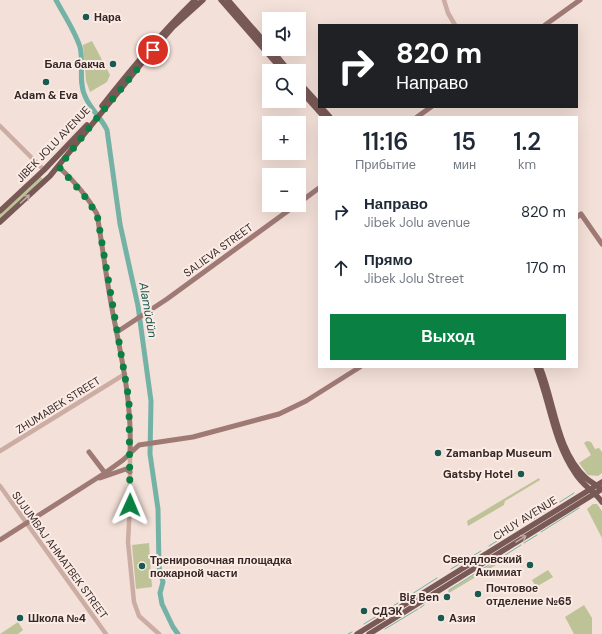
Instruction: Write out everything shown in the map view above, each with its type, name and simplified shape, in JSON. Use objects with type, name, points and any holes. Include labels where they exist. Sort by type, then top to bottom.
[{"type":"main road","points":[[103,108],[142,56],[164,30],[195,0]]},
{"type":"main road","points":[[103,108],[168,33],[203,0]]},
{"type":"main road","points":[[221,0],[277,64]]},
{"type":"main road","points":[[228,0],[262,39]]},
{"type":"main road","points":[[546,24],[580,0]]},
{"type":"main road","points":[[277,56],[283,64]]},
{"type":"main road","points":[[306,90],[318,103]]},
{"type":"main road","points":[[306,97],[323,116]]},
{"type":"main road","name":"JIBEK JOLU AVENUE","points":[[0,222],[59,167],[103,108]]},
{"type":"main road","points":[[322,108],[329,116]]},
{"type":"main road","points":[[418,116],[430,108]]},
{"type":"main road","name":"JIBEK JOLU AVENUE","points":[[0,211],[91,123]]},
{"type":"main road","points":[[52,161],[57,162],[59,167],[83,194],[97,214],[130,407],[130,452]]},
{"type":"main road","points":[[44,170],[50,176]]},
{"type":"main road","points":[[306,198],[318,189]]},
{"type":"main road","name":"SALIEVA STREET","points":[[117,332],[151,310],[286,212]]},
{"type":"main road","points":[[579,215],[602,244]]},
{"type":"main road","points":[[0,540],[97,479],[124,460],[137,446],[193,437],[279,414],[306,401],[358,368]]},
{"type":"main road","points":[[536,368],[544,390],[556,436],[564,454],[582,484],[595,494],[602,502]]},
{"type":"main road","points":[[540,368],[548,389],[560,434],[568,453],[586,479],[599,483],[602,489]]},
{"type":"main road","points":[[89,452],[105,473]]},
{"type":"main road","points":[[97,479],[126,469],[130,472]]},
{"type":"main road","points":[[574,472],[581,491],[579,496]]},
{"type":"main road","name":"CHUY AVENUE","points":[[357,634],[599,483]]},
{"type":"main road","name":"CHUY AVENUE","points":[[369,634],[602,489]]},
{"type":"main road","points":[[444,579],[448,585]]},
{"type":"street","points":[[444,0],[448,13],[454,24]]},
{"type":"street","points":[[0,126],[44,170]]},
{"type":"street","name":"ZHUMABEK STREET","points":[[0,451],[125,374]]},
{"type":"street","points":[[130,452],[128,542],[134,602],[139,616],[159,634]]},
{"type":"street","name":"SUJUMBAJ AHMATBEK STREET","points":[[0,486],[106,634]]},
{"type":"green space","points":[[92,41],[110,75],[107,82],[90,92],[86,81],[83,45]]},
{"type":"green space","points":[[40,176],[43,179],[0,219],[0,214]]},
{"type":"green space","points":[[587,441],[591,442],[595,449],[599,448],[602,452],[602,473],[598,476],[588,475],[579,463],[591,455],[584,443]]},
{"type":"green space","points":[[539,478],[540,480],[505,501],[504,505],[468,526],[467,521]]},
{"type":"green space","points":[[593,504],[597,504],[602,511],[602,538],[587,509]]},
{"type":"green space","name":"Тренировочная площадка пожарной части","points":[[149,543],[152,587],[136,589],[132,545]]},
{"type":"green space","points":[[494,563],[496,565],[449,593],[448,591]]},
{"type":"green space","points":[[548,570],[553,577],[536,587],[532,580]]},
{"type":"green space","points":[[584,605],[592,618],[592,634],[574,634],[565,617]]},
{"type":"green space","points":[[18,622],[23,630],[18,634],[0,634]]},
{"type":"waterway","name":"Alamüdün","points":[[56,0],[80,47],[83,91],[90,105],[107,130],[120,224],[138,306],[151,401],[150,454],[158,509],[159,567],[163,582],[160,593],[162,604],[178,634]]},
{"type":"waterway","points":[[530,521],[574,493]]},
{"type":"waterway","points":[[541,532],[579,508]]},
{"type":"waterway","points":[[509,534],[516,529]]},
{"type":"waterway","points":[[524,543],[537,535]]},
{"type":"waterway","points":[[489,546],[503,537]]},
{"type":"waterway","points":[[499,559],[521,545]]},
{"type":"waterway","points":[[451,569],[481,551]]},
{"type":"waterway","points":[[449,590],[492,563]]},
{"type":"waterway","points":[[412,594],[437,578]]},
{"type":"waterway","points":[[364,624],[398,603]]},
{"type":"waterway","points":[[420,608],[424,605]]},
{"type":"waterway","points":[[385,629],[418,609]]},
{"type":"waterway","points":[[348,634],[352,632]]},
{"type":"place","name":"Нара","points":[[86,17]]},
{"type":"place","name":"Бала бакча","points":[[113,64]]},
{"type":"place","name":"Adam & Eva","points":[[46,82]]},
{"type":"place","name":"Zamanbap Museum","points":[[438,453]]},
{"type":"place","name":"Gatsby Hotel","points":[[521,474]]},
{"type":"place","name":"Свердловский Акимиат","points":[[530,565]]},
{"type":"place","name":"Тренировочная площадка пожарной части","points":[[142,566]]},
{"type":"place","name":"Почтовое отделение №65","points":[[478,594]]},
{"type":"place","name":"Big Ben","points":[[447,597]]},
{"type":"place","name":"СДЭК","points":[[364,611]]},
{"type":"place","name":"Школа №4","points":[[20,618]]},
{"type":"place","name":"Азия","points":[[441,618]]},
{"type":"route","points":[[130,505],[130,413],[128,389],[114,319],[97,214],[93,206],[59,167],[92,124],[153,50]]}]
